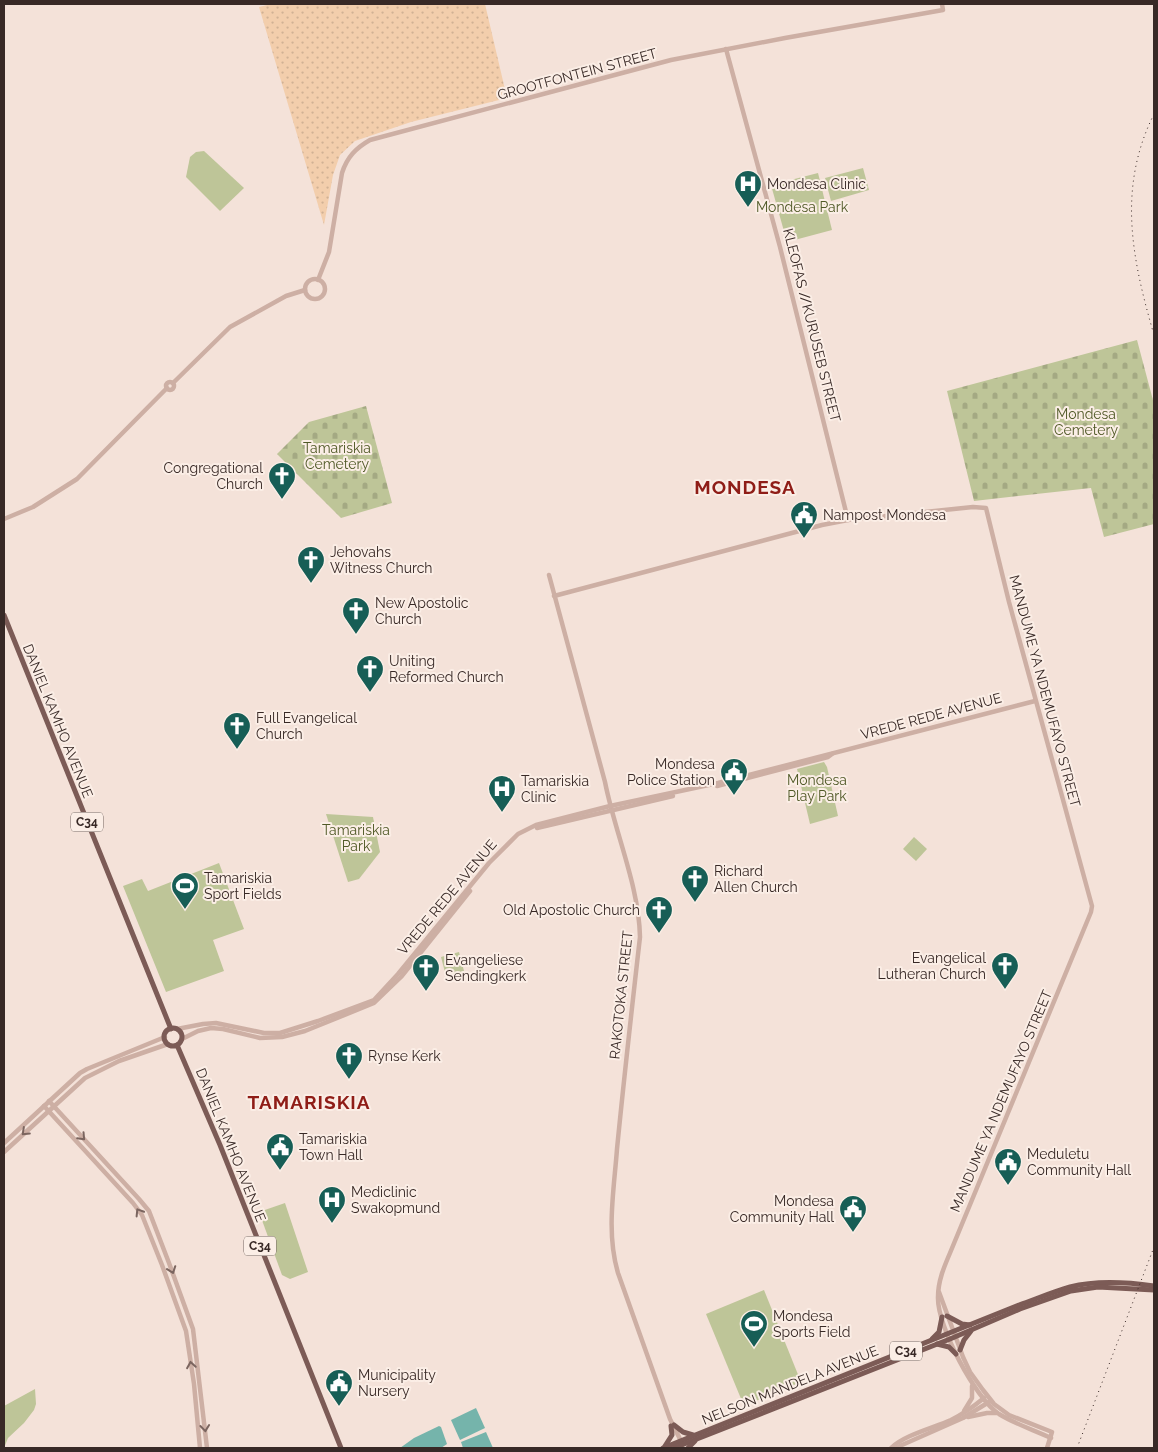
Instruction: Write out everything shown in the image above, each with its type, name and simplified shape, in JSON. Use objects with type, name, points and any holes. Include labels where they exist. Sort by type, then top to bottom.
[{"type":"main road","name":"DANIEL KAMHO AVENUE","points":[[4,616],[171,1029]]},
{"type":"main road","points":[[171,1029],[181,1033],[182,1039],[177,1045],[168,1044],[165,1037],[171,1029]]},
{"type":"main road","name":"DANIEL KAMHO AVENUE","points":[[177,1045],[220,1145],[341,1448]]},
{"type":"main road","name":"NELSON MANDELA AVENUE","points":[[696,1436],[936,1344],[952,1335],[1069,1287],[1110,1282],[1154,1286]]},
{"type":"main road","name":"NELSON MANDELA AVENUE","points":[[971,1327],[1054,1297],[1087,1288],[1112,1287],[1154,1290]]},
{"type":"main road","points":[[930,1341],[939,1332],[945,1316],[971,1327],[958,1352],[949,1347],[936,1344]]},
{"type":"main road","name":"NELSON MANDELA AVENUE","points":[[663,1448],[678,1446],[696,1436],[930,1341],[952,1335]]},
{"type":"main road","points":[[663,1448],[670,1439],[673,1426],[683,1432],[696,1436],[688,1448]]},
{"type":"street","name":"GROOTFONTEIN STREET","points":[[318,280],[329,252],[342,172],[353,152],[370,140],[671,60],[944,10],[942,4]]},
{"type":"street","name":"KLEOFAS //KURUSEB STREET","points":[[726,49],[830,440],[848,520]]},
{"type":"street","points":[[318,280],[322,282],[324,288],[319,297],[310,297],[305,290],[305,286],[309,281],[318,280]]},
{"type":"street","points":[[4,519],[33,506],[77,479],[167,388],[168,383],[173,383],[230,327],[286,296],[305,290]]},
{"type":"street","name":"MANDUME YA NDEMUFAYO STREET","points":[[554,596],[644,574],[778,536],[848,520],[973,507],[986,508],[998,563],[1035,700],[1092,899],[1091,912],[950,1253],[940,1282],[938,1298],[972,1385],[983,1399],[1009,1415],[1052,1435]]},
{"type":"street","name":"RAKOTOKA STREET","points":[[549,574],[595,744],[640,923],[619,1131],[612,1225],[612,1251],[618,1273],[673,1426],[678,1446]]},
{"type":"street","name":"VREDE REDE AVENUE","points":[[177,1030],[216,1023],[257,1032],[280,1033],[318,1022],[374,1000],[397,975],[489,863],[518,834],[536,825],[708,785],[1035,700]]},
{"type":"street","name":"VREDE REDE AVENUE","points":[[182,1039],[198,1031],[211,1028],[260,1038],[282,1037],[306,1031],[374,1004],[401,977],[491,865],[520,836],[537,828],[610,808]]},
{"type":"street","points":[[10,1145],[5,1141],[68,1084],[88,1069],[165,1037]]},
{"type":"street","points":[[4,1150],[90,1074],[119,1061],[168,1044]]},
{"type":"street","points":[[49,1101],[139,1199],[148,1212],[193,1329],[207,1448]]},
{"type":"street","points":[[44,1106],[142,1215],[186,1331],[194,1384],[200,1448]]},
{"type":"street","name":"MANDUME YA NDEMUFAYO STREET","points":[[958,1352],[998,1414],[1052,1435]]},
{"type":"street","points":[[962,1416],[972,1398],[972,1385]]},
{"type":"street","points":[[962,1416],[987,1395]]},
{"type":"street","points":[[897,1448],[989,1402]]},
{"type":"street","points":[[891,1448],[899,1441],[962,1416],[987,1413],[998,1414]]},
{"type":"street","points":[[1047,1448],[1052,1435]]},
{"type":"green space","points":[[204,151],[244,188],[220,211],[186,177],[190,157],[196,152]]},
{"type":"green space","points":[[863,168],[869,190],[831,201],[825,178]]},
{"type":"green space","name":"Mondesa Park","points":[[818,173],[832,230],[787,242],[771,185]]},
{"type":"green space","name":"Mondesa Cemetery","points":[[1137,340],[1154,404],[1154,524],[1104,537],[1091,488],[974,501],[947,391]]},
{"type":"green space","name":"Tamariskia Cemetery","points":[[366,406],[392,503],[341,518],[277,454],[309,422]]},
{"type":"green space","name":"Mondesa Play Park","points":[[824,762],[827,767],[838,816],[810,824],[797,769]]},
{"type":"green space","name":"Tamariskia Park","points":[[326,814],[373,817],[380,852],[359,879],[348,882]]},
{"type":"green space","points":[[914,837],[927,849],[916,861],[903,849]]},
{"type":"green space","name":"Tamariskia Sport Fields","points":[[219,863],[244,929],[213,940],[224,971],[166,992],[123,886],[142,879],[148,891]]},
{"type":"green space","points":[[459,952],[464,971],[446,976],[441,957]]},
{"type":"green space","points":[[285,1203],[308,1272],[290,1279],[282,1275],[259,1212]]},
{"type":"green space","name":"Mondesa Sports Field","points":[[764,1290],[801,1382],[744,1406],[706,1314]]},
{"type":"green space","points":[[35,1389],[36,1404],[34,1410],[24,1423],[8,1438],[4,1448],[4,1406]]},
{"type":"sand","points":[[271,4],[485,4],[507,98],[411,122],[355,141],[340,155],[333,175],[324,225],[259,7]]},
{"type":"water","points":[[476,1408],[485,1428],[460,1440],[451,1420]]},
{"type":"water","points":[[439,1426],[447,1444],[441,1448],[400,1448],[414,1438]]},
{"type":"water","points":[[486,1432],[493,1448],[463,1448],[461,1442]]},
{"type":"railway","points":[[1154,114],[1142,142],[1135,169],[1132,196],[1132,224],[1135,251],[1146,307],[1154,335]]},
{"type":"railway","points":[[1077,1448],[1154,1247]]},
{"type":"place","name":"Mondesa Clinic","points":[[748,208]]},
{"type":"place","name":"Congregational Church","points":[[282,500]]},
{"type":"place","name":"Nampost Mondesa","points":[[804,539]]},
{"type":"place","name":"Jehovahs Witness Church","points":[[311,584]]},
{"type":"place","name":"New Apostolic Church","points":[[356,635]]},
{"type":"place","name":"Uniting Reformed Church","points":[[370,693]]},
{"type":"place","name":"Full Evangelical Church","points":[[237,750]]},
{"type":"place","name":"Mondesa Police Station","points":[[734,796]]},
{"type":"place","name":"Tamariskia Clinic","points":[[502,813]]},
{"type":"place","name":"Richard Allen Church","points":[[695,903]]},
{"type":"place","name":"Tamariskia Sport Fields","points":[[185,910]]},
{"type":"place","name":"Old Apostolic Church","points":[[659,934]]},
{"type":"place","name":"Evangelical Lutheran Church","points":[[1005,990]]},
{"type":"place","name":"Evangeliese Sendingkerk","points":[[426,992]]},
{"type":"place","name":"Rynse Kerk","points":[[349,1080]]},
{"type":"place","name":"Tamariskia Town Hall","points":[[280,1171]]},
{"type":"place","name":"Meduletu Community Hall","points":[[1008,1186]]},
{"type":"place","name":"Mediclinic Swakopmund","points":[[332,1224]]},
{"type":"place","name":"Mondesa Community Hall","points":[[853,1233]]},
{"type":"place","name":"Mondesa Sports Field","points":[[754,1348]]},
{"type":"place","name":"Municipality Nursery","points":[[339,1407]]},
{"type":"district","name":"MONDESA","points":[[745,487]]},
{"type":"district","name":"TAMARISKIA","points":[[309,1102]]}]
